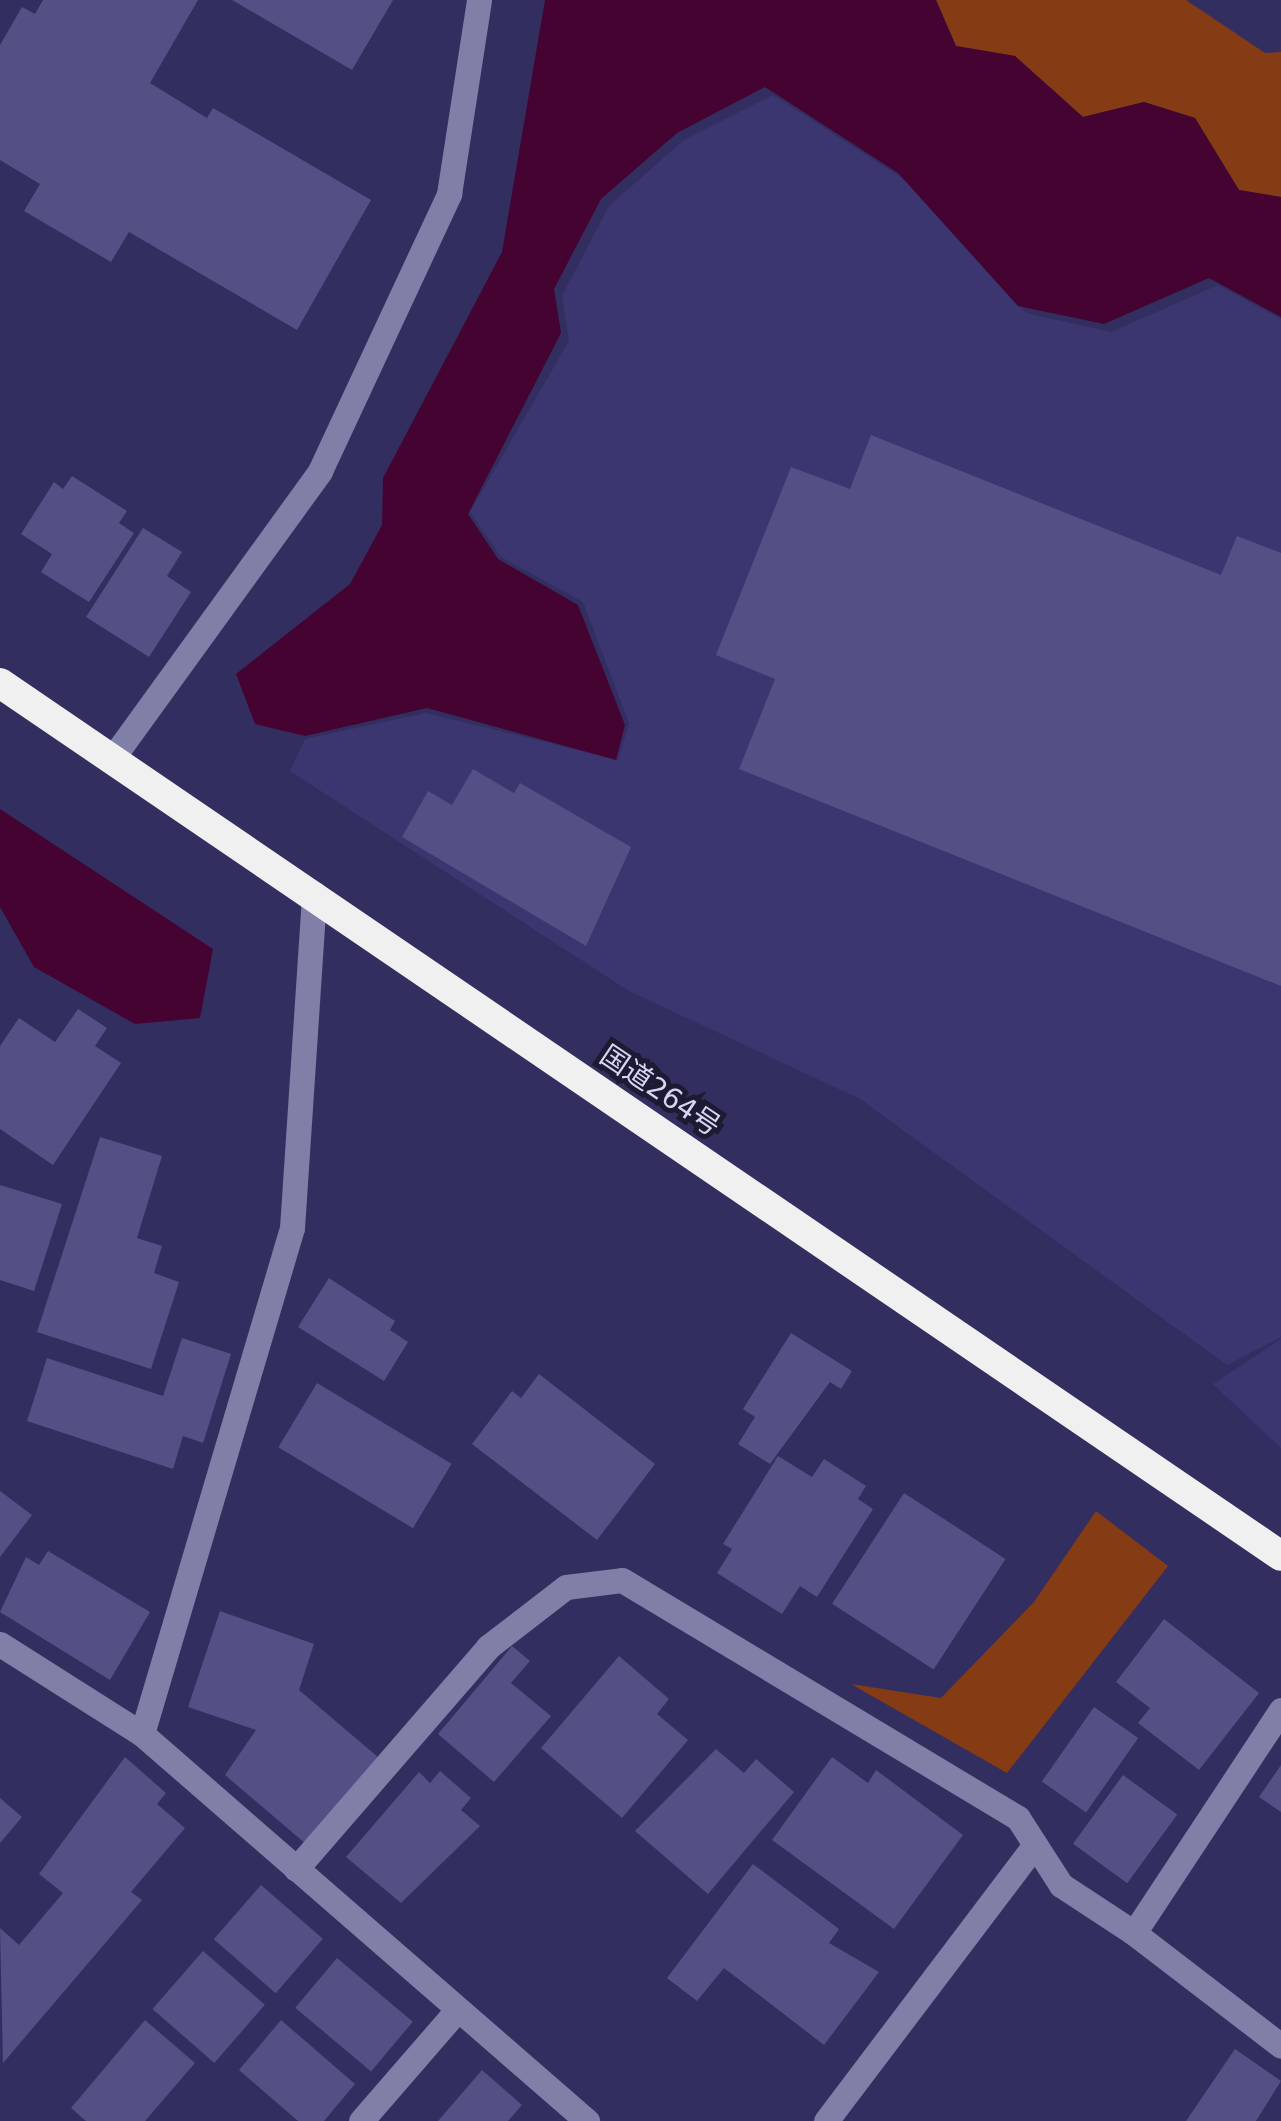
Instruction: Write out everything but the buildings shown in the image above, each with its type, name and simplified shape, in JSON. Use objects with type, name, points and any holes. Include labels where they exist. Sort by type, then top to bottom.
[{"type":"highway","name":"国道264号","points":[[0,683],[114,756],[1281,1556]]},
{"type":"street","points":[[114,756],[320,470],[449,194],[480,0]]},
{"type":"street","points":[[142,1734],[292,1228],[314,894]]},
{"type":"street","points":[[296,1869],[488,1647],[566,1587],[622,1580],[1018,1818],[1062,1885],[1134,1933],[1281,2046]]},
{"type":"street","points":[[0,1644],[142,1734],[587,2121]]},
{"type":"street","points":[[1134,1933],[1281,1710]]},
{"type":"street","points":[[826,2121],[1036,1845]]},
{"type":"street","points":[[361,2121],[458,2010]]},
{"type":"shaded area","points":[[545,0],[936,0],[956,46],[1015,56],[1083,117],[1144,102],[1195,118],[1239,190],[1281,197],[1281,317],[1209,278],[1104,324],[1018,306],[898,173],[765,87],[677,133],[601,199],[554,289],[561,333],[468,514],[498,559],[578,605],[625,725],[616,760],[427,708],[305,736],[255,724],[236,674],[350,584],[382,525],[383,478],[502,252]]},
{"type":"shaded area","points":[[936,0],[1186,0],[1265,53],[1281,52],[1281,197],[1239,190],[1195,118],[1144,102],[1083,117],[1015,56],[956,46]]},
{"type":"shaded area","points":[[773,95],[905,180],[1026,313],[1111,332],[1218,285],[1281,319],[1281,1337],[1227,1365],[860,1099],[629,991],[290,771],[305,739],[426,713],[618,760],[629,723],[583,602],[501,557],[470,512],[569,341],[562,296],[609,206],[684,140]]},
{"type":"shaded area","points":[[0,809],[213,949],[200,1018],[135,1024],[34,967],[0,907]]},
{"type":"shaded area","points":[[1281,1339],[1281,1448],[1213,1384]]},
{"type":"shaded area","points":[[1096,1511],[1168,1566],[1007,1773],[851,1684],[941,1698],[1034,1602]]}]
